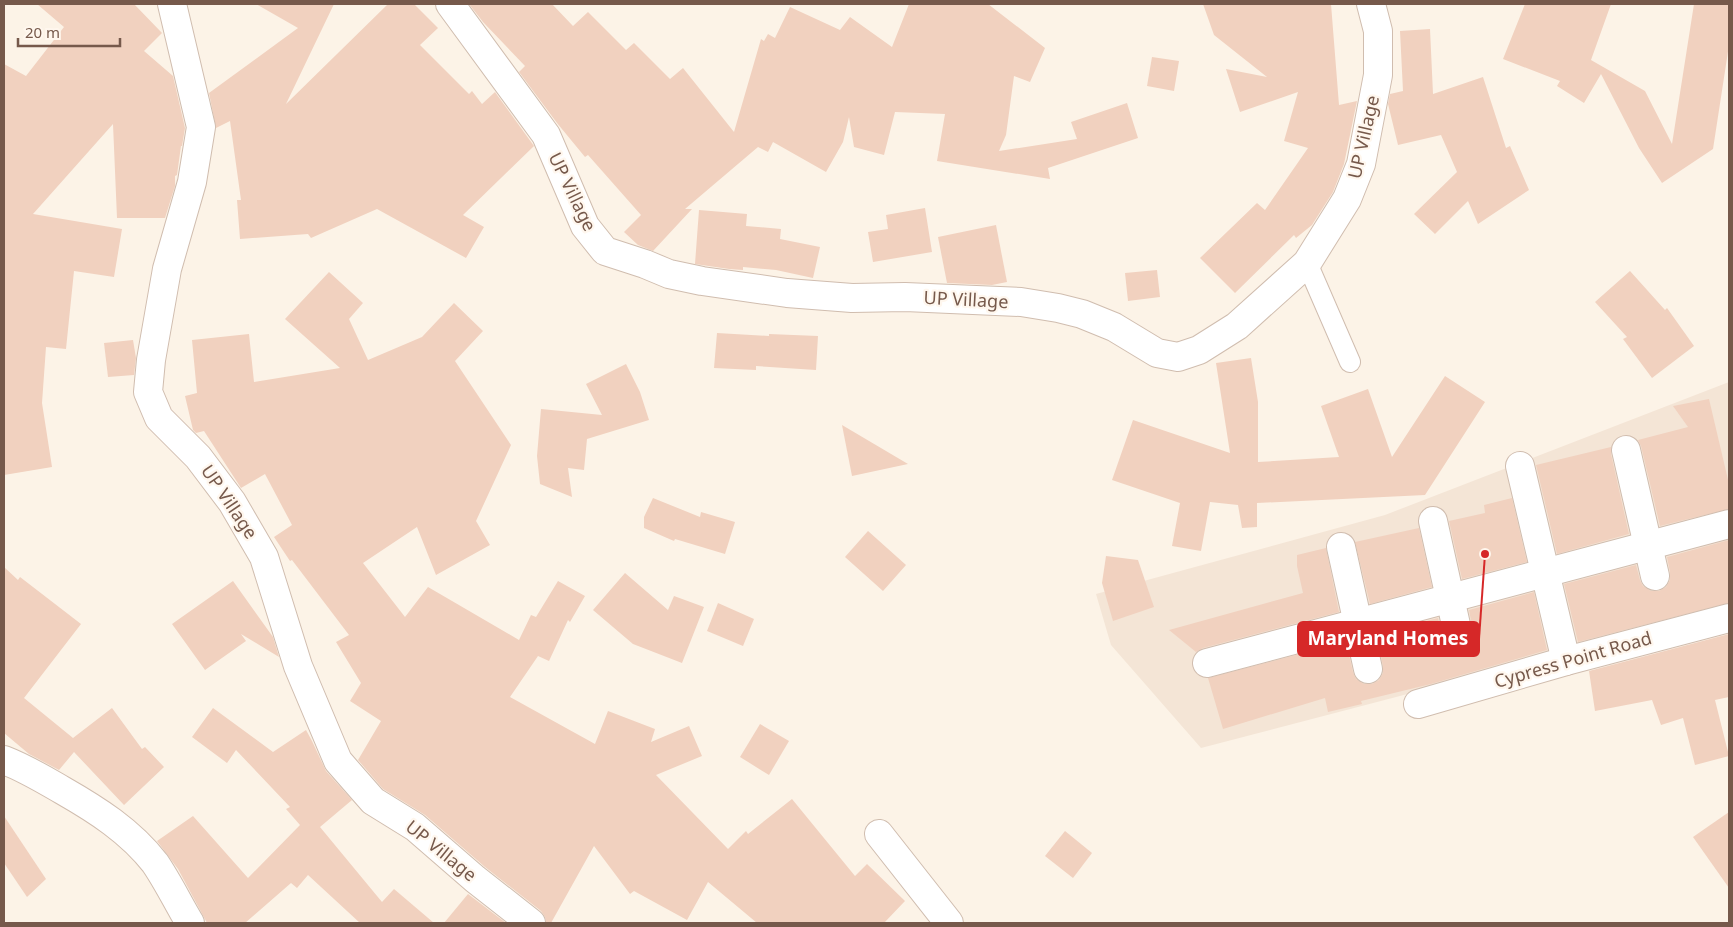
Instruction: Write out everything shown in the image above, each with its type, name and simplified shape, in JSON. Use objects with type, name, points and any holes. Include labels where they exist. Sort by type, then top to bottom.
[{"type":"street","name":"UP Village","points":[[172,4],[201,127],[192,182],[166,269],[151,360],[148,392],[158,418],[198,457],[232,502],[264,557],[298,666],[338,761],[373,801],[415,827],[475,879],[531,923]]},
{"type":"street","name":"UP Village","points":[[450,4],[546,135],[585,226],[606,251],[669,274],[702,281],[797,293],[852,298],[905,297],[1021,302],[1082,314],[1114,327],[1157,353],[1178,357],[1199,350],[1237,326],[1307,263],[1347,199],[1361,164],[1378,75],[1378,31],[1371,4]]},
{"type":"street","points":[[1626,450],[1656,576]]},
{"type":"street","points":[[1520,466],[1566,661]]},
{"type":"street","points":[[1433,521],[1458,634]]},
{"type":"street","points":[[1207,663],[1729,524]]},
{"type":"street","points":[[1341,547],[1368,669]]},
{"type":"street","name":"Cypress Point Road","points":[[1418,704],[1566,661],[1729,618]]},
{"type":"street","points":[[4,760],[22,767],[84,803],[111,820],[135,840],[155,864],[190,923]]},
{"type":"street","points":[[879,834],[949,923]]},
{"type":"lane","points":[[1307,263],[1350,362]]},
{"type":"shaded area","points":[[1729,382],[1729,610],[1201,748],[1111,645],[1096,594],[1385,515]]},
{"type":"building","points":[[37,4],[134,4],[162,33],[144,51],[173,76],[185,128],[177,175],[175,176],[175,186],[165,218],[117,218],[113,124],[33,214],[122,229],[114,277],[74,271],[66,349],[46,347],[42,403],[52,467],[4,475],[4,64],[26,76],[64,27]]},
{"type":"building","points":[[256,4],[334,4],[286,104],[388,4],[414,4],[438,28],[420,45],[469,94],[472,91],[482,104],[495,92],[534,146],[463,215],[484,227],[466,258],[377,209],[311,238],[308,234],[240,239],[237,200],[241,200],[230,121],[216,128],[209,93],[298,28]]},
{"type":"building","points":[[469,4],[552,4],[573,26],[588,12],[626,50],[634,43],[670,79],[683,68],[734,132],[761,39],[764,41],[768,34],[775,38],[790,7],[840,30],[850,17],[892,47],[909,4],[988,4],[1045,48],[1030,82],[1014,76],[1006,135],[999,151],[1077,139],[1071,122],[1127,103],[1138,138],[1048,168],[1050,179],[937,161],[945,114],[895,112],[884,155],[854,147],[849,117],[843,142],[826,172],[773,142],[768,152],[758,147],[685,209],[692,209],[653,251],[638,245],[624,232],[641,215],[588,155],[585,157],[557,123],[519,72],[525,66],[483,22]]},
{"type":"building","points":[[1203,4],[1331,4],[1339,105],[1357,101],[1344,164],[1333,192],[1312,225],[1296,238],[1294,235],[1235,293],[1200,258],[1257,203],[1265,210],[1308,148],[1284,141],[1298,92],[1240,112],[1226,69],[1267,77],[1214,35]]},
{"type":"building","points":[[1525,4],[1611,4],[1591,60],[1645,91],[1672,144],[1694,4],[1729,4],[1729,45],[1713,149],[1662,183],[1639,148],[1601,74],[1584,103],[1557,86],[1560,81],[1503,59]]},
{"type":"building","points":[[1430,29],[1433,94],[1483,77],[1506,148],[1510,146],[1529,190],[1478,224],[1468,201],[1435,234],[1414,214],[1457,172],[1441,135],[1398,145],[1388,104],[1390,94],[1403,91],[1400,31]]},
{"type":"building","points":[[1152,57],[1179,61],[1174,91],[1147,86]]},
{"type":"building","points":[[925,208],[932,252],[873,262],[868,232],[888,229],[886,215]]},
{"type":"building","points":[[699,210],[747,214],[746,226],[781,229],[780,239],[820,247],[813,278],[776,270],[743,267],[743,270],[729,269],[695,264]]},
{"type":"building","points":[[996,225],[1007,282],[992,285],[947,283],[938,237]]},
{"type":"building","points":[[1157,270],[1160,297],[1128,301],[1125,273]]},
{"type":"building","points":[[1630,271],[1665,310],[1667,308],[1694,346],[1652,378],[1623,339],[1627,337],[1595,302]]},
{"type":"building","points":[[329,272],[363,303],[349,319],[368,360],[422,337],[454,303],[483,331],[455,361],[511,445],[476,521],[490,545],[436,575],[417,527],[363,563],[405,617],[428,587],[519,640],[531,615],[536,617],[558,581],[585,596],[570,622],[568,620],[549,661],[538,656],[510,697],[595,744],[608,711],[655,729],[651,742],[689,726],[702,756],[656,775],[728,849],[746,831],[748,834],[792,799],[855,876],[867,864],[905,901],[884,923],[757,923],[708,882],[687,920],[634,891],[630,894],[594,846],[551,923],[546,923],[541,911],[485,867],[425,815],[383,789],[358,760],[381,721],[350,701],[361,683],[336,642],[349,635],[292,560],[290,561],[274,537],[292,525],[265,474],[241,488],[204,431],[196,433],[193,430],[185,396],[197,393],[192,340],[249,334],[254,382],[340,368],[285,319]]},
{"type":"building","points":[[717,333],[818,336],[816,370],[756,366],[756,370],[714,368]]},
{"type":"building","points":[[133,340],[136,358],[134,375],[108,377],[104,343]]},
{"type":"building","points":[[1251,358],[1258,402],[1258,462],[1339,457],[1321,406],[1368,389],[1392,457],[1445,376],[1485,402],[1425,495],[1257,503],[1257,527],[1242,528],[1238,505],[1210,502],[1201,551],[1172,546],[1180,503],[1112,480],[1133,420],[1230,453],[1216,363]]},
{"type":"building","points":[[626,364],[640,392],[649,420],[587,439],[584,470],[568,468],[572,497],[540,484],[537,456],[541,409],[602,415],[586,384]]},
{"type":"building","points":[[1709,399],[1729,484],[1729,509],[1660,526],[1638,440],[1688,427],[1673,406]]},
{"type":"building","points":[[842,425],[908,464],[852,476]]},
{"type":"building","points":[[1611,447],[1629,534],[1557,554],[1536,465]]},
{"type":"building","points":[[653,498],[700,517],[701,512],[735,522],[725,554],[675,539],[674,541],[644,528],[644,517]]},
{"type":"building","points":[[1512,498],[1527,562],[1462,579],[1449,521],[1485,513],[1484,505]]},
{"type":"building","points":[[1419,528],[1432,587],[1370,604],[1355,542]]},
{"type":"building","points":[[868,531],[906,565],[883,591],[845,557]]},
{"type":"building","points":[[1729,540],[1729,603],[1578,642],[1564,584],[1636,565],[1643,586],[1651,591],[1659,591],[1666,587],[1670,580],[1667,557]]},
{"type":"building","points":[[1326,548],[1339,612],[1203,648],[1196,652],[1169,630],[1303,593],[1297,566],[1297,555]]},
{"type":"building","points":[[1106,556],[1138,560],[1154,607],[1113,621],[1102,583]]},
{"type":"building","points":[[4,567],[18,580],[20,577],[81,624],[24,698],[73,738],[112,708],[142,749],[145,747],[164,767],[124,805],[74,752],[59,770],[29,754],[4,733]]},
{"type":"building","points":[[625,573],[668,610],[674,596],[704,607],[682,663],[633,644],[593,610]]},
{"type":"building","points":[[233,581],[273,637],[279,657],[241,634],[246,641],[205,670],[172,624]]},
{"type":"building","points":[[1534,592],[1547,650],[1431,684],[1361,701],[1362,704],[1328,712],[1325,698],[1223,729],[1208,678],[1346,642],[1356,679],[1364,684],[1372,684],[1379,680],[1383,673],[1376,634],[1438,618],[1446,644],[1454,649],[1462,649],[1469,645],[1473,638],[1469,610]]},
{"type":"building","points":[[718,603],[754,619],[743,646],[707,631]]},
{"type":"building","points":[[1729,634],[1729,697],[1715,700],[1729,756],[1695,765],[1683,718],[1661,725],[1652,700],[1595,711],[1589,671]]},
{"type":"building","points":[[213,708],[273,752],[306,730],[326,771],[352,800],[320,827],[382,902],[394,889],[434,923],[360,923],[308,875],[297,888],[291,883],[245,923],[207,923],[178,869],[157,841],[193,816],[248,878],[300,825],[286,809],[290,807],[236,750],[227,763],[192,737]]},
{"type":"building","points":[[760,724],[789,741],[769,775],[740,757]]},
{"type":"building","points":[[1729,812],[1729,888],[1693,837]]},
{"type":"building","points":[[4,816],[46,879],[27,897],[4,863]]},
{"type":"building","points":[[1065,831],[1092,853],[1073,878],[1045,856]]},
{"type":"building","points":[[468,894],[506,923],[444,923]]},
{"type":"place","name":"Maryland Homes","points":[[1485,554]]}]
